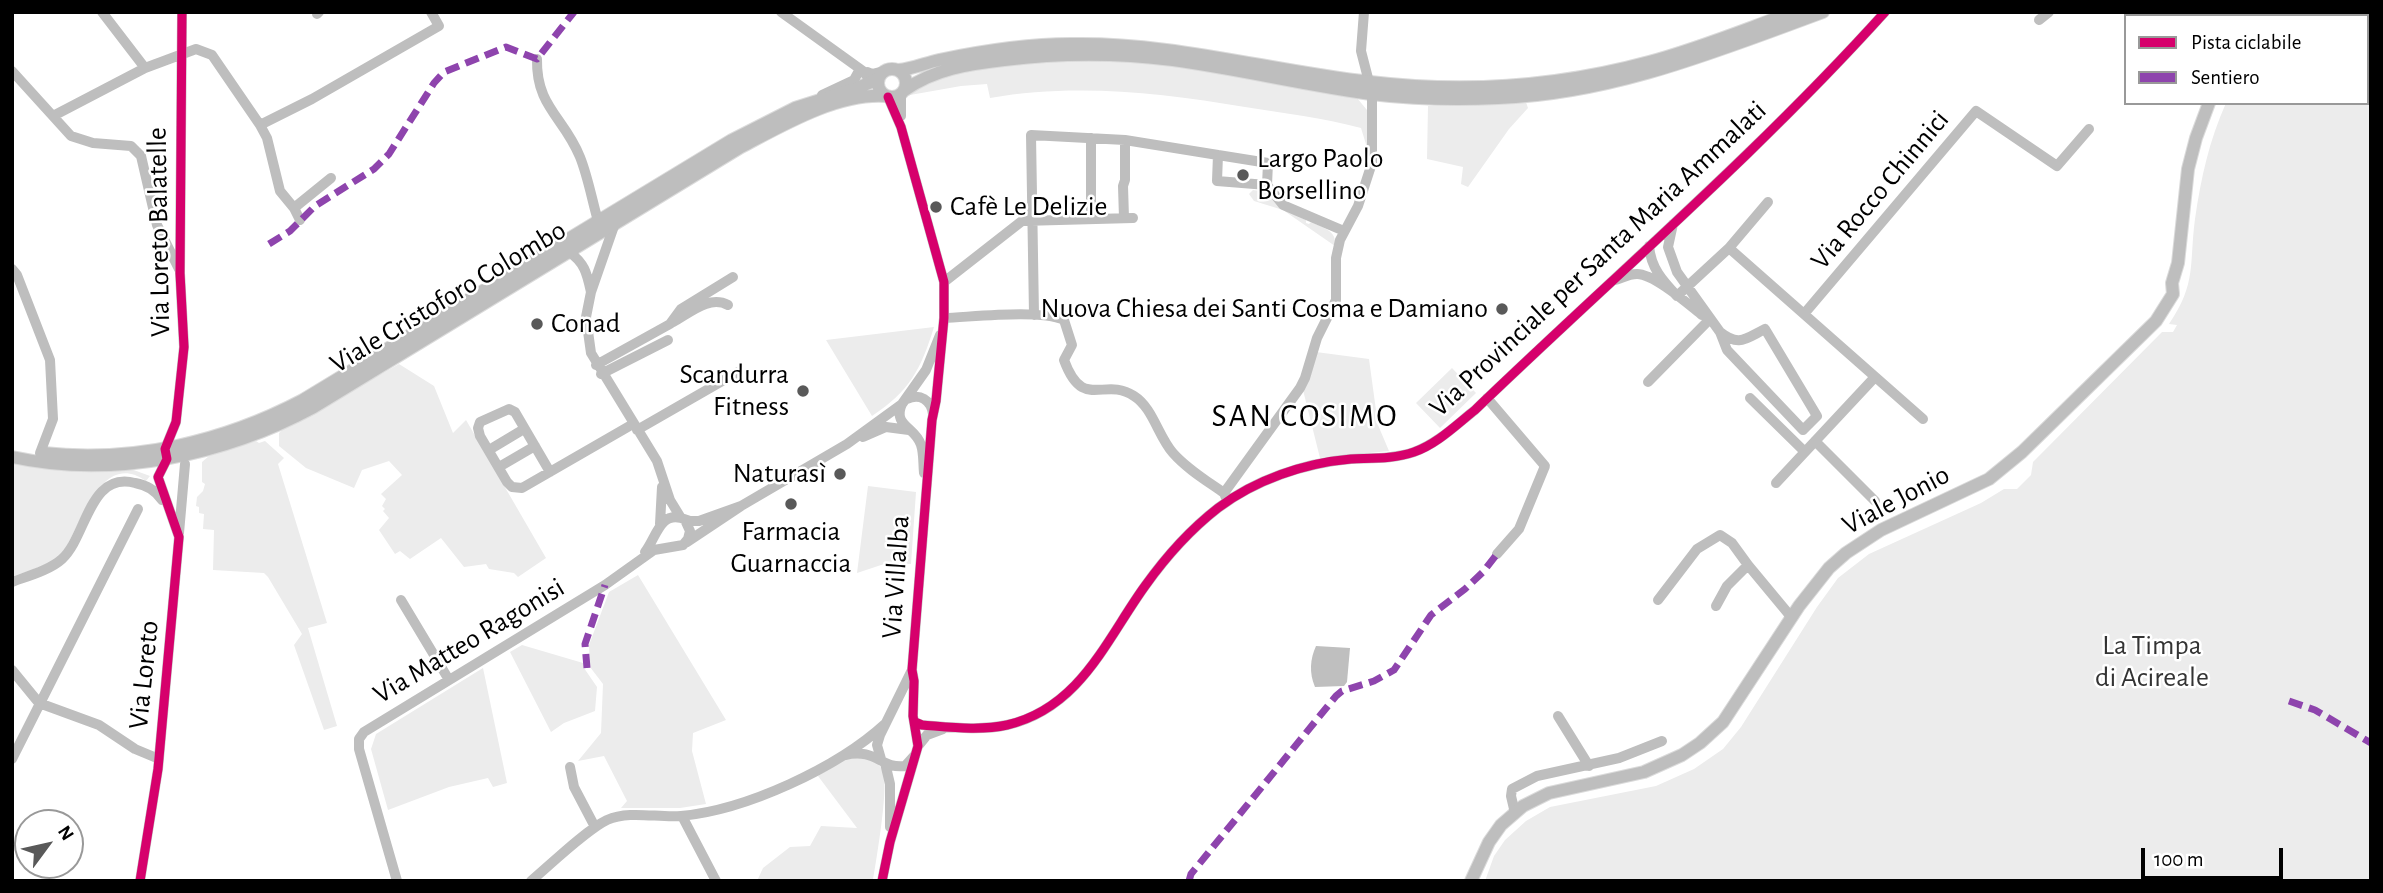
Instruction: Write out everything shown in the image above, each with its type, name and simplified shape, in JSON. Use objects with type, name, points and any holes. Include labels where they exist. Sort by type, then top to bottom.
[{"type":"main road","name":"Viale Cristoforo Colombo","points":[[12,457],[58,463],[132,462],[166,454],[248,427],[295,404],[732,140],[795,108],[855,89],[871,74],[917,68],[936,61],[990,51],[1069,44],[1105,44],[1174,50],[1370,88],[1474,88],[1538,84],[1615,71],[1682,52],[1794,12]]},
{"type":"main road","name":"Viale Cristoforo Colombo","points":[[12,449],[92,455],[166,454],[225,446],[286,422],[779,127],[805,115],[862,96],[895,94],[918,80],[967,65],[1026,57],[1105,54],[1174,60],[1440,99],[1487,98],[1579,89],[1653,72],[1823,12]]},
{"type":"main road","points":[[871,74],[878,88],[895,94],[906,79],[898,70]]},
{"type":"main road","name":"Viale Jonio","points":[[1471,881],[1489,842],[1515,813],[1549,793],[1644,772],[1682,755],[1700,743],[1723,722],[1815,584],[1829,568],[1864,540],[1989,479],[2006,466],[2156,321],[2173,294],[2172,283],[2178,263],[2188,169],[2208,105]]},
{"type":"street","points":[[102,12],[145,68]]},
{"type":"street","name":"Via Loreto Balatelle","points":[[158,477],[176,422],[184,336],[180,273],[182,12]]},
{"type":"street","points":[[260,125],[312,99],[439,26],[431,12]]},
{"type":"street","points":[[782,12],[871,74]]},
{"type":"street","points":[[944,323],[1034,315],[1055,316],[1064,320],[1072,345],[1065,360],[1070,375],[1078,385],[1086,389],[1132,394],[1152,416],[1171,452],[1226,497],[1305,378],[1317,338],[1336,300],[1336,258],[1344,231],[1358,206],[1372,163],[1370,88],[1361,51],[1364,12]]},
{"type":"street","name":"Via Provinciale per Santa Maria Ammalati","points":[[914,719],[922,725],[952,727],[1007,725],[1034,715],[1068,693],[1095,663],[1132,606],[1170,555],[1226,497],[1301,467],[1349,459],[1397,456],[1415,452],[1433,443],[1452,429],[1674,223],[1811,90],[1885,12]]},
{"type":"street","points":[[2039,20],[2049,12]]},
{"type":"street","points":[[53,116],[145,68],[180,54],[196,49],[212,55],[267,138],[280,191],[300,220]]},
{"type":"street","points":[[537,59],[537,78],[541,93],[580,157],[597,221]]},
{"type":"street","points":[[12,71],[71,136],[93,143],[123,144],[137,150],[141,156],[157,225],[180,273]]},
{"type":"street","points":[[895,94],[901,127],[944,282],[944,323],[925,488]]},
{"type":"street","name":"Via Rocco Chinnici","points":[[1804,314],[1976,111],[2057,166],[2090,129]]},
{"type":"street","points":[[1034,315],[1031,135],[1125,140],[1268,163],[1267,185],[1283,205],[1344,231]]},
{"type":"street","points":[[1090,138],[1091,219]]},
{"type":"street","points":[[944,282],[1022,221],[1128,218],[1122,186],[1125,180],[1125,140]]},
{"type":"street","points":[[1214,155],[1217,181],[1267,185]]},
{"type":"street","points":[[294,208],[331,178]]},
{"type":"street","points":[[1677,296],[1729,248],[1768,202]]},
{"type":"street","points":[[615,223],[591,292],[586,317],[591,353],[657,461],[670,500],[690,531],[688,539],[682,545]]},
{"type":"street","points":[[1674,223],[1668,247],[1677,272]]},
{"type":"street","points":[[1649,246],[1662,255],[1677,272],[1709,320],[1730,340],[1738,342],[1765,329],[1817,416],[1803,430],[1727,349],[1720,332]]},
{"type":"street","points":[[1649,246],[1652,265],[1659,278],[1677,296]]},
{"type":"street","points":[[1729,248],[1923,419]]},
{"type":"street","points":[[569,252],[586,268],[591,292]]},
{"type":"street","points":[[12,269],[22,286],[50,360],[53,419],[40,453]]},
{"type":"street","points":[[1608,283],[1634,274],[1643,275],[1709,320]]},
{"type":"street","points":[[670,324],[681,309],[733,276]]},
{"type":"street","points":[[599,369],[708,302],[720,301],[728,305]]},
{"type":"street","points":[[1648,382],[1709,320]]},
{"type":"street","points":[[925,488],[921,445],[900,420],[899,410],[926,370],[944,323]]},
{"type":"street","points":[[599,369],[668,340]]},
{"type":"street","points":[[550,472],[514,412],[509,409],[480,422],[480,436],[499,467],[512,487],[522,488],[738,372]]},
{"type":"street","points":[[1776,484],[1875,377]]},
{"type":"street","points":[[663,479],[660,527],[663,541],[670,546],[682,545],[741,506],[847,444],[904,402],[916,397],[930,404],[932,417],[925,428],[911,430],[886,427],[847,444]]},
{"type":"street","points":[[1487,397],[1545,466],[1518,529],[1497,554]]},
{"type":"street","points":[[1750,398],[1805,452]]},
{"type":"street","points":[[489,450],[524,429]]},
{"type":"street","points":[[1815,441],[1875,501]]},
{"type":"street","points":[[499,467],[535,446]]},
{"type":"street","points":[[132,462],[151,469],[158,477],[146,486]]},
{"type":"street","points":[[179,537],[185,464]]},
{"type":"street","name":"Via Loreto","points":[[140,881],[159,759],[179,537],[158,477]]},
{"type":"street","points":[[12,582],[60,561],[78,536],[93,503],[108,486],[127,481],[146,486],[160,497],[169,513]]},
{"type":"street","name":"Via Villalba","points":[[914,719],[912,670],[925,488]]},
{"type":"street","points":[[633,566],[652,543],[667,518],[699,521],[741,506]]},
{"type":"street","points":[[12,759],[138,509]]},
{"type":"street","points":[[1658,600],[1697,549],[1720,535],[1732,542],[1792,618]]},
{"type":"street","name":"Via Matteo Ragonisi","points":[[397,881],[359,749],[359,739],[364,732],[605,585],[654,550],[670,546]]},
{"type":"street","points":[[1716,606],[1727,586],[1748,565]]},
{"type":"street","points":[[401,600],[449,680]]},
{"type":"street","points":[[12,670],[39,703],[99,725],[135,749],[159,759]]},
{"type":"street","points":[[890,842],[890,784],[877,745],[886,720],[912,670]]},
{"type":"street","points":[[531,881],[607,820],[624,815],[682,816],[723,808],[769,793],[840,756],[893,712],[904,711],[914,719],[917,749],[890,842],[882,881]]},
{"type":"street","points":[[1558,716],[1590,766]]},
{"type":"street","points":[[840,756],[866,753],[893,766],[905,766],[927,735],[952,727]]},
{"type":"street","points":[[1515,813],[1511,796],[1518,785],[1537,776],[1619,758],[1662,741]]},
{"type":"street","points":[[570,767],[574,787],[595,827]]},
{"type":"street","points":[[682,816],[716,881]]},
{"type":"green space","name":"La Timpa di Acireale","points":[[2371,12],[2371,881],[1485,881],[1494,856],[1505,840],[1526,821],[1550,807],[1656,786],[1694,769],[1723,749],[1741,727],[1838,578],[1869,554],[1981,503],[2004,489],[2017,489],[2031,475],[2033,462],[2162,332],[2173,332],[2177,325],[2169,324],[2188,285],[2203,174],[2225,105],[2369,105],[2369,14],[2266,14]]},
{"type":"green space","points":[[1069,59],[1137,62],[1205,70],[1357,98],[1367,110],[1369,154],[1361,128],[1303,116],[1182,98],[1118,92],[1054,91],[990,98],[987,84],[910,95],[940,77],[961,71]]},
{"type":"green space","points":[[1526,102],[1528,108],[1509,129],[1468,187],[1461,184],[1463,167],[1427,159],[1428,106]]},
{"type":"green space","points":[[1253,190],[1267,192],[1280,207],[1306,220],[1306,223],[1311,222],[1328,230],[1334,236],[1335,246],[1283,210],[1254,201],[1249,194]]},
{"type":"green space","points":[[934,327],[912,378],[896,397],[872,416],[826,340]]},
{"type":"green space","points":[[1316,352],[1369,359],[1378,425],[1389,451],[1320,458],[1303,390]]},
{"type":"green space","points":[[399,364],[434,386],[453,433],[466,420],[546,558],[518,577],[514,573],[489,569],[486,564],[464,567],[441,538],[410,559],[400,551],[395,554],[379,530],[389,518],[383,511],[385,509],[382,506],[386,499],[381,494],[402,475],[389,461],[362,470],[354,488],[306,468],[279,446],[279,433],[282,430]]},
{"type":"green space","points":[[1452,368],[1476,393],[1440,428],[1416,403]]},
{"type":"green space","points":[[256,441],[265,441],[284,458],[278,464],[327,623],[308,628],[337,726],[324,730],[294,645],[302,634],[264,573],[213,570],[214,530],[203,529],[204,514],[199,513],[199,507],[196,506],[197,497],[205,484],[202,482],[202,462],[209,456]]},
{"type":"green space","points":[[12,462],[131,469],[150,476],[146,481],[130,474],[116,475],[104,483],[94,495],[62,553],[46,564],[12,577]]},
{"type":"green space","points":[[868,486],[916,492],[911,564],[887,563],[857,573]]},
{"type":"green space","points":[[638,575],[726,720],[693,733],[692,751],[706,804],[680,808],[621,808],[627,801],[604,756],[578,761],[601,733],[603,684],[590,667],[589,645],[609,592]]},
{"type":"green space","points":[[522,645],[583,663],[597,687],[595,711],[564,723],[551,732],[510,652]]},
{"type":"green space","points":[[483,668],[507,783],[493,787],[488,778],[449,787],[388,810],[371,749],[376,734]]},
{"type":"green space","points":[[867,757],[880,767],[884,780],[873,881],[757,881],[763,868],[790,847],[810,846],[821,826],[857,828],[818,776],[845,759]]},
{"type":"shaded area","points":[[1316,646],[1350,648],[1347,682],[1344,686],[1315,687],[1311,666]]},
{"type":"marked path","points":[[269,244],[290,231],[315,206],[374,169],[389,154],[434,83],[444,72],[506,47],[537,59],[574,12]]},
{"type":"marked path","points":[[1189,881],[1191,874],[1336,696],[1342,691],[1374,681],[1394,670],[1431,615],[1465,589],[1497,554]]},
{"type":"marked path","points":[[587,668],[585,644],[605,585]]},
{"type":"marked path","points":[[2289,701],[2315,710],[2371,743]]},
{"type":"cycle path","points":[[140,881],[158,769],[179,537],[158,477],[167,459],[165,449],[176,422],[184,347],[180,273],[182,12]]},
{"type":"cycle path","points":[[915,722],[922,725],[986,728],[1007,725],[1032,716],[1054,704],[1072,688],[1089,669],[1145,586],[1170,555],[1198,525],[1232,498],[1281,474],[1333,461],[1406,454],[1422,449],[1446,434],[1475,410],[1735,166],[1885,12]]},
{"type":"cycle path","points":[[882,881],[890,842],[918,746],[913,716],[912,670],[932,420],[944,318],[944,282],[901,127],[888,97]]},
{"type":"place","name":"Largo Paolo Borsellino","points":[[1243,175]]},
{"type":"place","name":"Cafè Le Delizie","points":[[936,207]]},
{"type":"place","name":"Nuova Chiesa dei Santi Cosma e Damiano","points":[[1502,309]]},
{"type":"place","name":"Conad","points":[[537,324]]},
{"type":"place","name":"Scandurra Fitness","points":[[803,391]]},
{"type":"place","name":"Naturasì","points":[[840,474]]},
{"type":"place","name":"Farmacia Guarnaccia","points":[[791,504]]},
{"type":"district","name":"SAN COSIMO","points":[[1305,416]]}]
